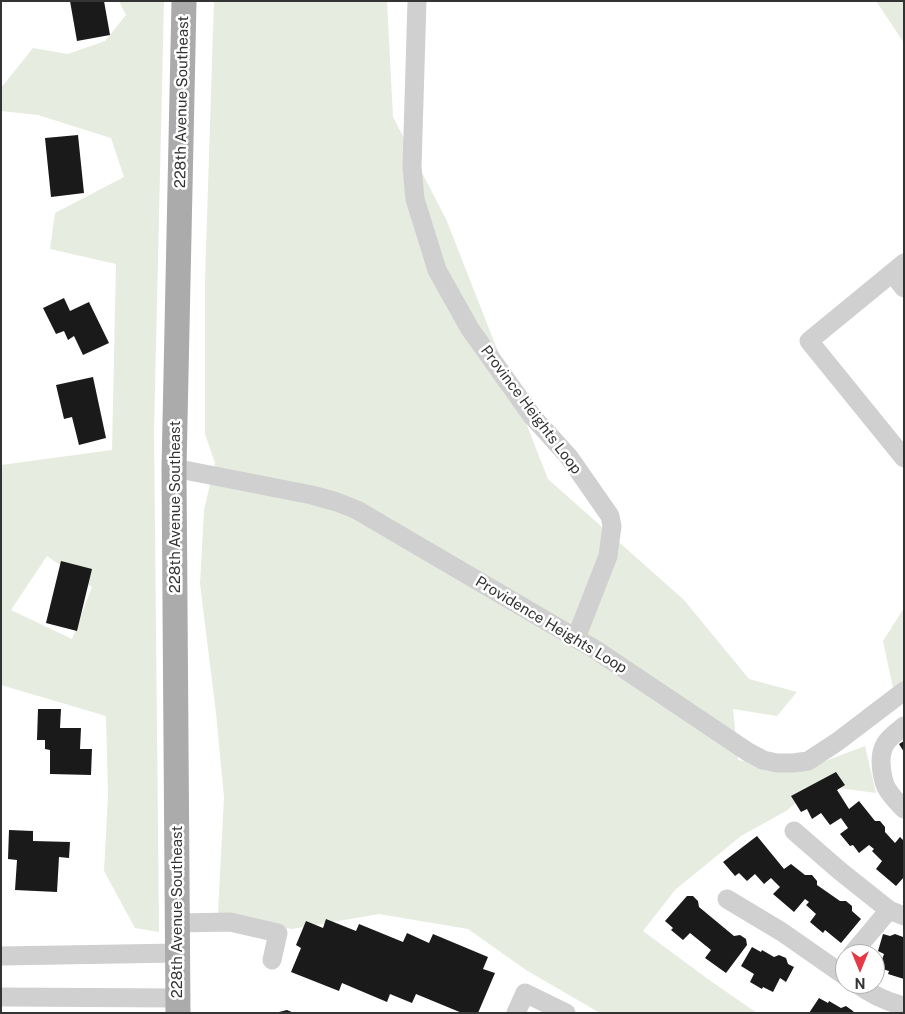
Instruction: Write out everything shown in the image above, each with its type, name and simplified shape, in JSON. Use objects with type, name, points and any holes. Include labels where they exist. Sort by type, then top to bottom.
[{"type":"main road","name":"228th Avenue Southeast","points":[[178,1005],[174,468],[184,1]]},
{"type":"street","name":"Province Heights Loop","points":[[417,1],[412,167],[415,199],[438,270],[470,329],[532,416],[569,458],[610,516],[612,526],[608,556],[576,638]]},
{"type":"street","points":[[904,288],[898,268],[809,341],[904,458]]},
{"type":"street","name":"Providence Heights Loop","points":[[174,468],[312,494],[357,510],[604,655],[748,752],[763,760],[777,763],[808,761],[837,742],[904,691]]},
{"type":"street","points":[[904,726],[890,737],[882,749],[881,762],[886,788],[904,809]]},
{"type":"street","points":[[794,831],[840,871],[896,913],[863,944]]},
{"type":"street","points":[[727,898],[835,965]]},
{"type":"street","points":[[178,923],[230,922],[278,933],[272,960]]},
{"type":"street","points":[[1,956],[178,954]]},
{"type":"street","points":[[516,1013],[525,993],[566,1013]]},
{"type":"street","points":[[874,994],[894,1004],[904,1006]]},
{"type":"street","points":[[1,997],[178,1005]]},
{"type":"shaded area","points":[[119,1],[164,1],[154,431],[159,932],[135,928],[104,871],[108,795],[106,716],[1,685],[1,465],[112,450],[116,264],[50,249],[55,213],[124,177],[111,138],[38,115],[1,111],[1,88],[33,48],[68,54],[105,41],[126,15]],"holes":[[[47,556],[92,587],[72,639],[11,610]]]},
{"type":"shaded area","points":[[214,1],[387,1],[393,117],[446,219],[548,479],[684,600],[749,679],[797,692],[777,716],[733,709],[738,760],[802,770],[865,746],[876,793],[817,785],[786,811],[741,836],[675,890],[643,931],[757,1013],[600,1013],[526,970],[468,929],[379,914],[292,929],[218,913],[224,797],[200,584],[204,510],[215,463],[205,434],[205,280]]},
{"type":"shaded area","points":[[876,1],[904,1],[904,43]]},
{"type":"shaded area","points":[[904,608],[904,684],[893,688],[883,641]]},
{"type":"building","points":[[70,1],[104,1],[110,35],[77,41]]},
{"type":"building","points":[[78,135],[84,193],[51,197],[45,138]]},
{"type":"building","points":[[64,298],[70,311],[89,302],[109,343],[83,355],[74,336],[68,340],[64,331],[56,334],[43,308]]},
{"type":"building","points":[[93,377],[106,438],[79,445],[72,417],[64,419],[56,385]]},
{"type":"building","points":[[61,561],[92,569],[77,631],[46,623]]},
{"type":"building","points":[[38,709],[61,709],[60,728],[81,728],[80,749],[92,749],[91,775],[50,774],[50,750],[45,749],[45,740],[37,740]]},
{"type":"building","points":[[904,741],[904,752],[899,744]]},
{"type":"building","points":[[836,772],[845,785],[837,790],[849,809],[859,801],[875,821],[880,821],[885,827],[885,832],[895,843],[900,837],[904,841],[904,877],[896,886],[876,869],[882,861],[872,851],[874,849],[869,845],[859,853],[840,834],[848,828],[841,818],[830,825],[821,813],[812,819],[807,809],[801,812],[791,796]]},
{"type":"building","points":[[9,830],[33,831],[33,841],[70,842],[69,858],[59,857],[57,892],[15,890],[17,860],[8,859]]},
{"type":"building","points":[[757,836],[784,869],[791,864],[805,875],[812,875],[817,881],[817,885],[840,901],[846,901],[852,906],[852,911],[861,919],[841,943],[825,930],[823,933],[810,922],[816,914],[806,905],[809,902],[805,899],[794,912],[773,894],[780,887],[771,878],[764,884],[755,874],[747,881],[739,873],[735,876],[723,862]]},
{"type":"building","points":[[687,896],[693,896],[698,901],[699,907],[734,936],[740,935],[746,939],[747,945],[726,973],[705,958],[711,950],[690,933],[683,940],[671,930],[673,928],[665,921]]},
{"type":"building","points":[[326,919],[356,931],[359,924],[403,942],[407,933],[429,943],[433,934],[488,957],[483,969],[495,973],[478,1013],[462,1013],[416,994],[412,1003],[390,994],[387,1002],[342,983],[339,991],[291,972],[301,948],[296,945],[306,921],[323,928]]},
{"type":"building","points":[[883,934],[890,936],[895,934],[903,937],[904,979],[888,974],[889,971],[885,970],[885,944],[880,944]]},
{"type":"building","points":[[752,947],[774,957],[779,955],[786,958],[788,964],[794,967],[786,982],[780,978],[773,992],[763,987],[762,989],[750,982],[754,974],[741,966]]},
{"type":"building","points":[[819,998],[841,1008],[846,1006],[854,1013],[809,1013]]},
{"type":"building","points":[[287,1010],[294,1013],[279,1013],[279,1012]]}]
